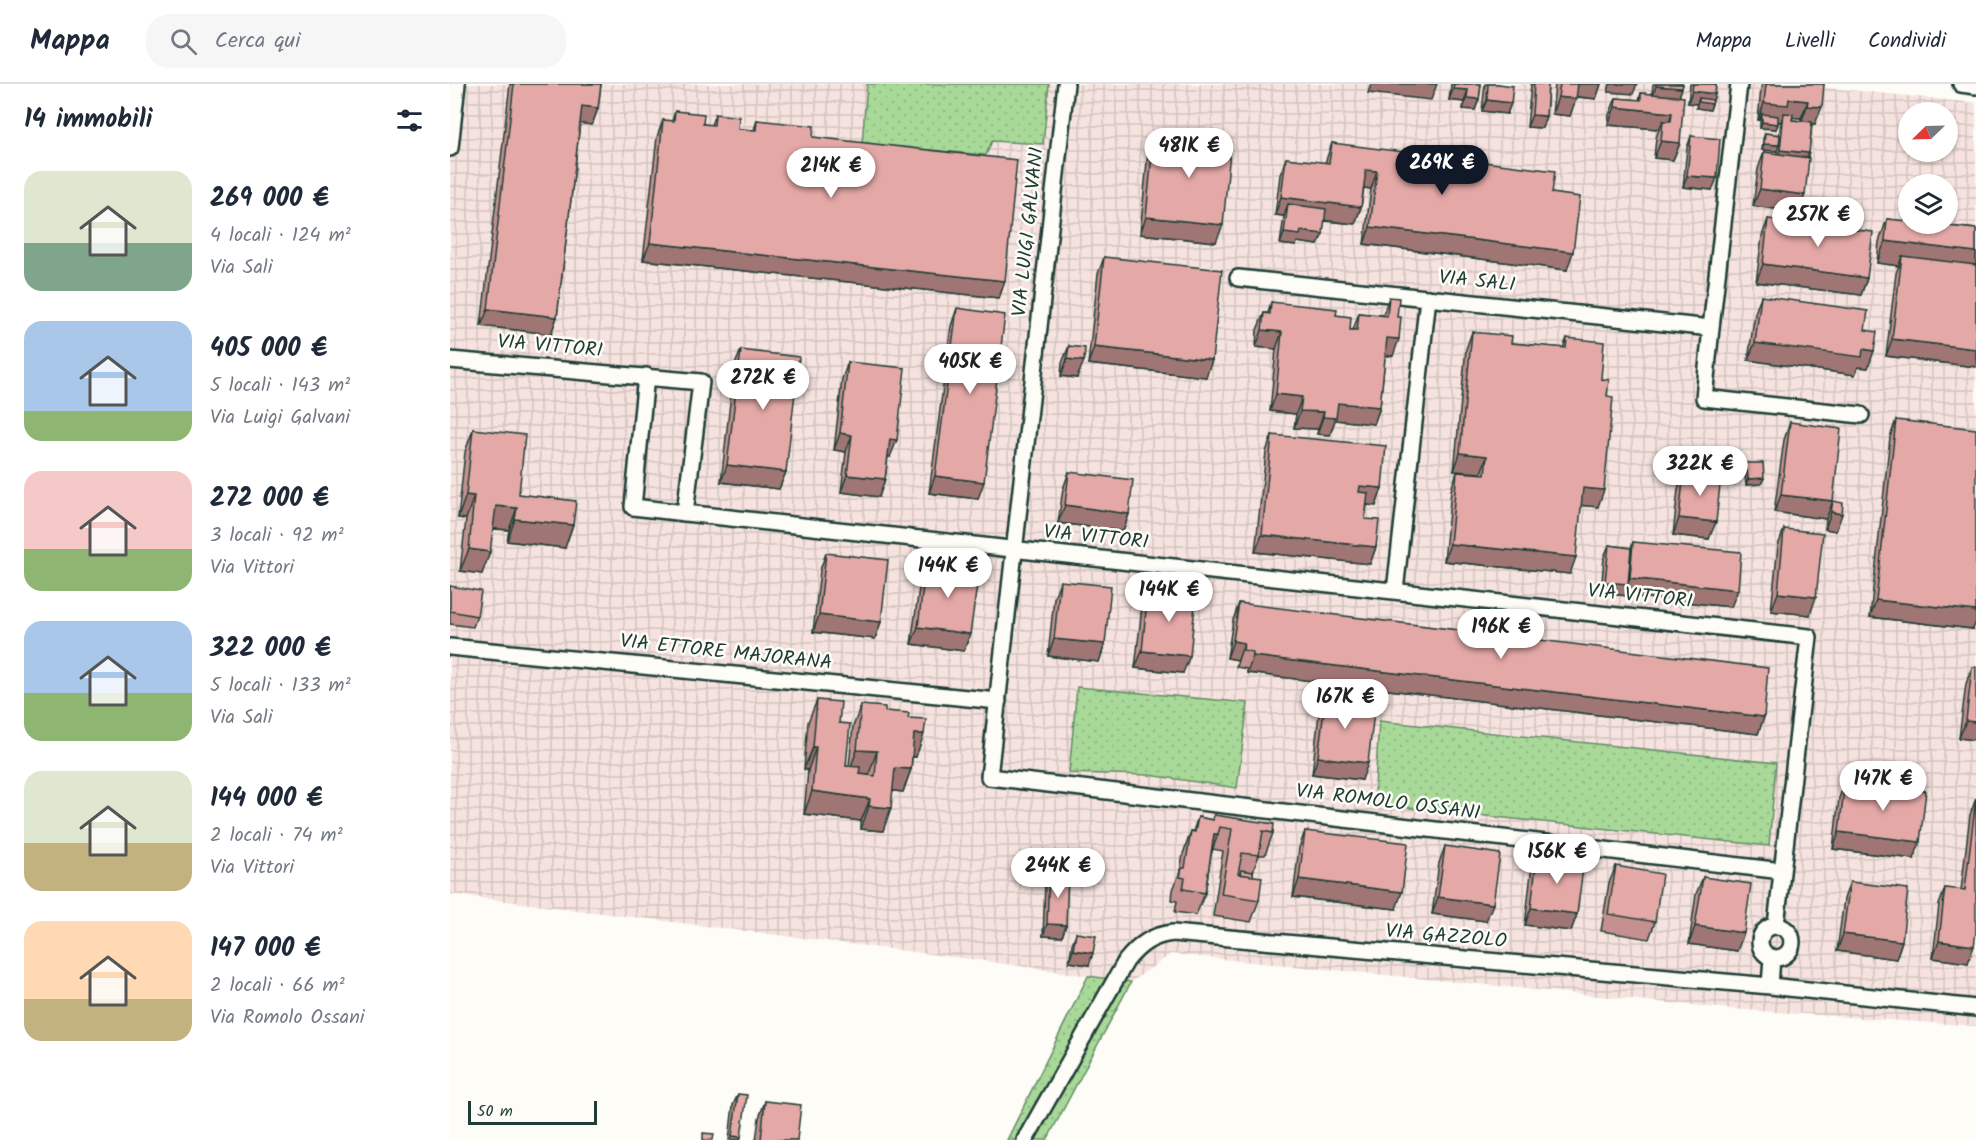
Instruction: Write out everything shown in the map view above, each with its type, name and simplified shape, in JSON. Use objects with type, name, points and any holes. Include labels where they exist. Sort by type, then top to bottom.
[{"type":"street","points":[[450,147],[457,84]]},
{"type":"street","name":"VIA LUIGI GALVANI","points":[[989,777],[1066,84]]},
{"type":"street","points":[[1739,84],[1704,398],[1861,415]]},
{"type":"street","points":[[1960,84],[1976,86]]},
{"type":"street","name":"VIA SALI","points":[[1238,278],[1711,328]]},
{"type":"street","points":[[1395,591],[1428,298]]},
{"type":"street","name":"VIA VITTORI","points":[[450,360],[701,381],[684,513]]},
{"type":"street","name":"VIA VITTORI","points":[[646,376],[633,507],[1809,637],[1782,870]]},
{"type":"street","name":"VIA ETTORE MAJORANA","points":[[450,647],[998,701]]},
{"type":"street","name":"VIA ROMOLO OSSANI","points":[[989,777],[1782,870]]},
{"type":"street","points":[[1776,925],[1782,870]]},
{"type":"street","points":[[1776,925],[1786,929],[1792,938],[1792,944],[1783,956],[1767,956],[1760,947],[1760,937],[1766,928],[1776,925]]},
{"type":"street","name":"VIA GAZZOLO","points":[[1025,1140],[1126,961],[1143,944],[1163,934],[1173,933],[1770,987],[1976,1008]]},
{"type":"street","points":[[1770,987],[1772,957]]},
{"type":"shaded area","points":[[450,84],[1792,84],[1976,103],[1976,1026],[1730,1009],[1171,954],[1131,982],[970,959],[450,894]]},
{"type":"green space","points":[[867,84],[1049,84],[1043,144],[992,141],[986,155],[862,144]]},
{"type":"green space","points":[[1077,687],[1248,703],[1237,788],[1149,775],[1069,773]]},
{"type":"green space","points":[[1379,721],[1776,763],[1769,846],[1374,804]]},
{"type":"green space","points":[[1088,976],[1131,982],[1047,1140],[1007,1140]]},
{"type":"building","points":[[514,84],[601,84],[598,108],[582,106],[557,317],[488,309]]},
{"type":"building","points":[[1454,84],[1481,84],[1479,99],[1467,98],[1468,90],[1453,89]]},
{"type":"building","points":[[1488,84],[1513,86],[1511,103],[1487,100]]},
{"type":"building","points":[[1534,84],[1548,84],[1546,116],[1532,115]]},
{"type":"building","points":[[1560,84],[1578,84],[1576,99],[1558,97]]},
{"type":"building","points":[[1656,84],[1683,84],[1682,88],[1656,86]]},
{"type":"building","points":[[1693,84],[1716,84],[1715,94],[1692,91]]},
{"type":"building","points":[[1766,84],[1824,84],[1822,107],[1807,106],[1808,101],[1789,99],[1788,105],[1764,103]]},
{"type":"building","points":[[1641,93],[1684,97],[1680,143],[1661,141],[1663,121],[1671,121],[1672,113],[1615,107],[1616,98],[1641,100]]},
{"type":"building","points":[[1699,98],[1713,100],[1712,104],[1699,102]]},
{"type":"building","points":[[675,111],[704,114],[703,124],[714,125],[715,114],[739,117],[738,129],[756,130],[757,120],[814,126],[813,137],[1017,160],[1005,281],[650,243],[663,120],[674,121]]},
{"type":"building","points":[[1784,113],[1793,114],[1792,120],[1812,122],[1809,153],[1780,150]]},
{"type":"building","points":[[1762,114],[1778,116],[1778,124],[1762,122]]},
{"type":"building","points":[[1765,133],[1780,135],[1779,145],[1764,144]]},
{"type":"building","points":[[1154,134],[1231,141],[1223,225],[1146,217]]},
{"type":"building","points":[[1691,136],[1720,139],[1717,178],[1687,176]]},
{"type":"building","points":[[1332,143],[1555,171],[1552,193],[1580,197],[1573,252],[1370,227],[1377,171],[1366,170],[1361,207],[1281,197],[1286,158],[1329,163]]},
{"type":"building","points":[[1764,152],[1809,158],[1805,195],[1760,189]]},
{"type":"building","points":[[1288,204],[1326,209],[1323,234],[1301,231],[1300,235],[1284,233]]},
{"type":"building","points":[[1768,219],[1873,232],[1867,278],[1763,264]]},
{"type":"building","points":[[1887,219],[1898,220],[1898,234],[1958,234],[1958,227],[1976,229],[1976,252],[1885,241]]},
{"type":"building","points":[[1902,256],[1976,265],[1976,349],[1892,339]]},
{"type":"building","points":[[1104,257],[1222,270],[1212,360],[1094,347]]},
{"type":"building","points":[[1761,296],[1868,311],[1865,330],[1877,332],[1874,351],[1863,349],[1862,357],[1755,343]]},
{"type":"building","points":[[1389,297],[1399,298],[1397,317],[1401,317],[1399,339],[1387,338],[1380,407],[1338,403],[1336,418],[1323,417],[1324,412],[1300,411],[1302,397],[1276,394],[1282,332],[1262,330],[1264,313],[1270,314],[1271,302],[1337,309],[1336,315],[1351,317],[1350,330],[1357,330],[1359,313],[1387,316]]},
{"type":"building","points":[[957,308],[1005,315],[984,482],[935,476]]},
{"type":"building","points":[[1472,332],[1512,336],[1511,343],[1566,348],[1567,338],[1604,342],[1601,379],[1609,380],[1607,396],[1613,397],[1604,490],[1583,488],[1576,557],[1450,544],[1457,472],[1485,474],[1487,456],[1460,453]]},
{"type":"building","points":[[1069,346],[1085,348],[1084,361],[1067,359]]},
{"type":"building","points":[[741,350],[799,357],[786,472],[727,465]]},
{"type":"building","points":[[848,362],[905,368],[897,440],[890,439],[885,479],[847,475],[852,435],[840,433]]},
{"type":"building","points":[[1896,420],[1976,429],[1976,611],[1876,600]]},
{"type":"building","points":[[1790,422],[1841,429],[1833,501],[1781,495]]},
{"type":"building","points":[[473,429],[525,435],[519,494],[576,501],[573,525],[515,519],[517,508],[496,506],[490,552],[469,549],[474,496],[466,495]]},
{"type":"building","points":[[1272,435],[1386,446],[1382,488],[1360,486],[1359,492],[1368,493],[1365,519],[1379,520],[1376,547],[1262,535]]},
{"type":"building","points":[[1740,463],[1763,463],[1764,478],[1748,479],[1747,470],[1741,470]]},
{"type":"building","points":[[1069,472],[1133,480],[1129,514],[1065,505]]},
{"type":"building","points":[[1684,472],[1721,476],[1716,522],[1679,518]]},
{"type":"building","points":[[1833,501],[1843,503],[1842,514],[1831,512]]},
{"type":"building","points":[[1784,529],[1823,533],[1816,597],[1778,593]]},
{"type":"building","points":[[1633,542],[1741,552],[1738,590],[1630,578]]},
{"type":"building","points":[[1609,545],[1631,548],[1628,584],[1605,582]]},
{"type":"building","points":[[826,553],[888,560],[881,622],[819,615]]},
{"type":"building","points":[[926,563],[979,571],[970,634],[918,627]]},
{"type":"building","points":[[1060,581],[1111,586],[1105,644],[1054,639]]},
{"type":"building","points":[[450,586],[481,591],[477,616],[450,611]]},
{"type":"building","points":[[1148,590],[1196,595],[1190,656],[1142,651]]},
{"type":"building","points":[[1239,603],[1768,668],[1764,717],[1253,656],[1253,652],[1243,650],[1244,643],[1233,641]]},
{"type":"building","points":[[1972,667],[1976,667],[1976,722],[1966,721]]},
{"type":"building","points":[[1327,688],[1345,690],[1343,708],[1374,712],[1368,763],[1318,757]]},
{"type":"building","points":[[817,700],[841,702],[839,723],[850,724],[846,766],[860,767],[859,774],[875,776],[877,751],[857,750],[861,705],[885,707],[885,711],[909,713],[908,718],[926,719],[924,734],[914,734],[911,769],[895,768],[891,808],[869,806],[870,799],[812,791]]},
{"type":"building","points":[[1845,781],[1926,791],[1920,842],[1839,832]]},
{"type":"building","points":[[1976,798],[1976,932],[1974,946],[1939,941],[1945,888],[1965,890]]},
{"type":"building","points":[[1214,815],[1274,824],[1273,833],[1263,831],[1259,855],[1242,853],[1238,874],[1262,877],[1259,900],[1221,894],[1232,829],[1220,827],[1218,834],[1214,834],[1205,893],[1183,889],[1185,878],[1180,877],[1182,868],[1185,868],[1191,831],[1195,832],[1198,817],[1213,820]]},
{"type":"building","points":[[1305,831],[1408,843],[1402,892],[1299,879]]},
{"type":"building","points":[[1445,846],[1500,854],[1493,904],[1438,897]]},
{"type":"building","points":[[1537,856],[1584,861],[1577,914],[1531,908]]},
{"type":"building","points":[[1616,866],[1662,874],[1655,922],[1608,914]]},
{"type":"building","points":[[1241,870],[1253,872],[1253,876],[1240,874]]},
{"type":"building","points":[[1049,873],[1068,874],[1066,925],[1047,924]]},
{"type":"building","points":[[1703,877],[1751,884],[1744,933],[1695,926]]},
{"type":"building","points":[[1850,882],[1908,889],[1902,941],[1843,934]]},
{"type":"building","points":[[1076,933],[1096,936],[1093,953],[1073,950]]},
{"type":"building","points":[[738,1094],[747,1095],[741,1137],[732,1136]]},
{"type":"building","points":[[765,1101],[801,1105],[797,1140],[761,1140]]},
{"type":"building","points":[[703,1133],[714,1134],[713,1140],[703,1140]]}]
